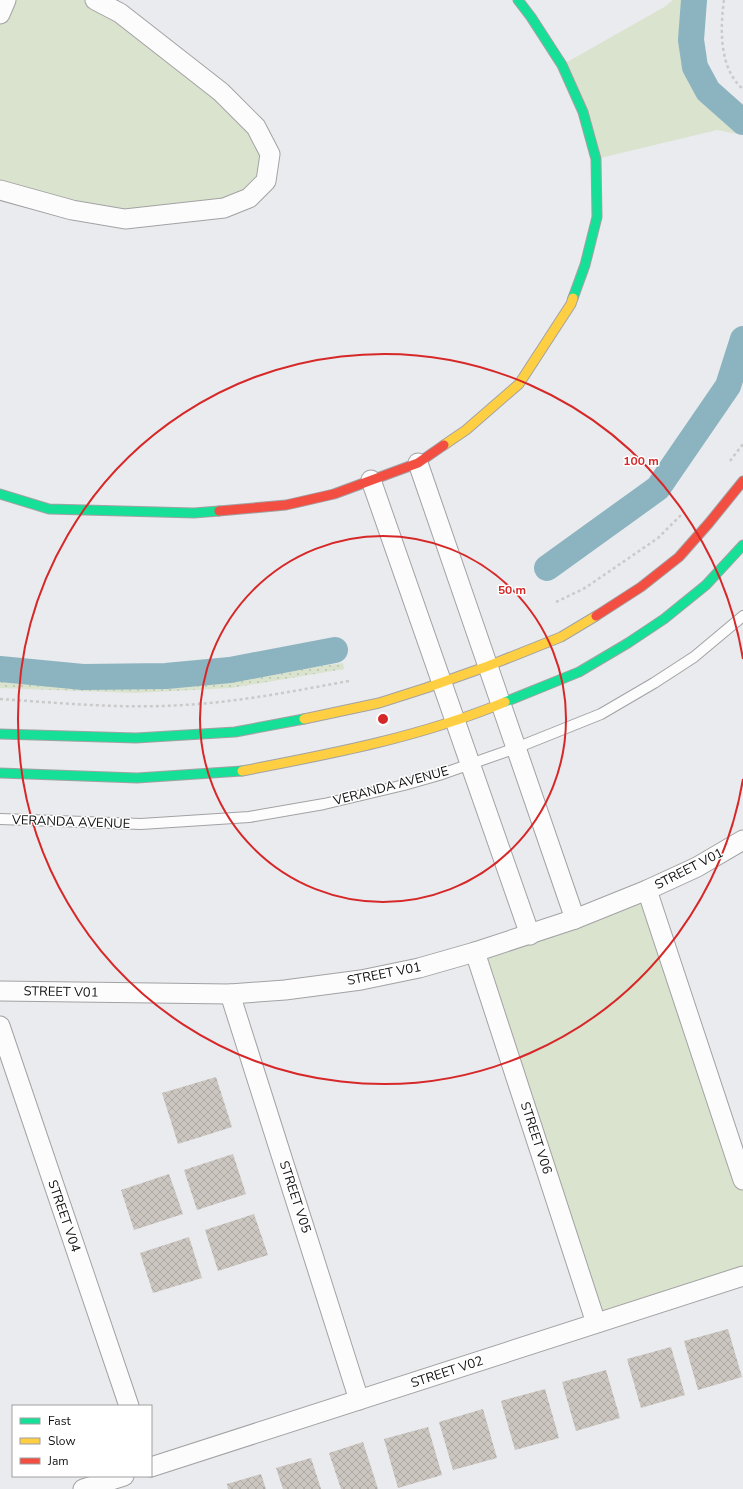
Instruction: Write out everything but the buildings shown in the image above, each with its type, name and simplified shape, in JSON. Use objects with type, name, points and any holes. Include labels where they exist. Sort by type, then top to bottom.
[{"type":"street","points":[[0,14],[6,0]]},
{"type":"street","points":[[0,190],[72,210],[125,219],[224,208],[249,198],[266,181],[270,154],[256,127],[221,92],[120,13],[95,0]]},
{"type":"street","points":[[0,494],[49,509],[194,513],[286,505],[334,494],[418,463],[466,430],[519,384],[571,304],[585,265],[597,217],[596,159],[583,112],[562,65],[531,17],[518,0]]},
{"type":"street","points":[[418,463],[575,919]]},
{"type":"street","points":[[370,480],[530,935]]},
{"type":"street","points":[[0,734],[136,738],[235,732],[379,703],[441,683],[561,637],[641,587],[679,556],[710,524],[743,481]]},
{"type":"street","points":[[0,773],[137,778],[240,771],[311,758],[389,740],[501,704],[578,672],[664,619],[706,585],[743,545]]},
{"type":"street","name":"STREET V01","points":[[0,990],[230,994],[285,990],[361,980],[419,968],[476,952],[575,919],[647,890],[697,867],[743,840]]},
{"type":"street","points":[[647,890],[743,1180]]},
{"type":"street","name":"STREET V06","points":[[476,952],[596,1324]]},
{"type":"street","name":"STREET V05","points":[[230,994],[359,1400]]},
{"type":"street","name":"STREET V04","points":[[0,1026],[129,1405]]},
{"type":"street","name":"STREET V02","points":[[152,1467],[743,1276]]},
{"type":"street","points":[[83,1489],[121,1477]]},
{"type":"lane","name":"VERANDA AVENUE","points":[[0,819],[141,824],[249,817],[324,804],[404,785],[439,775],[516,748],[601,714],[654,683],[694,657],[743,616]]},
{"type":"path","points":[[724,0],[722,40],[726,63],[737,84],[743,89]]},
{"type":"path","points":[[726,467],[743,444]]},
{"type":"path","points":[[556,602],[585,588],[658,538],[685,512]]},
{"type":"path","points":[[0,699],[123,707],[183,705],[260,697],[348,681]]},
{"type":"green space","points":[[6,0],[95,0],[221,92],[270,154],[249,198],[125,219],[0,190],[0,14]]},
{"type":"green space","points":[[673,0],[694,0],[691,40],[695,67],[708,91],[743,122],[743,135],[717,130],[596,159],[562,65],[666,6]]},
{"type":"green space","points":[[343,663],[344,669],[231,688],[135,693],[0,688],[0,679],[181,685]]},
{"type":"green space","points":[[647,890],[743,1180],[743,1276],[596,1323],[475,952]]},
{"type":"waterway","points":[[694,0],[691,40],[695,67],[708,91],[743,122]]},
{"type":"waterway","points":[[547,568],[658,488],[728,386],[743,339]]},
{"type":"waterway","points":[[0,669],[83,677],[166,676],[230,670],[335,650]]},
{"type":"traffic: fast","points":[[518,0],[531,17],[562,65],[583,112],[596,159],[597,217],[585,265],[573,298]]},
{"type":"traffic: fast","points":[[0,494],[49,509],[194,513],[219,511]]},
{"type":"traffic: fast","points":[[505,702],[579,672],[628,643],[664,619],[706,585],[743,545]]},
{"type":"traffic: fast","points":[[0,734],[136,738],[235,732],[304,719]]},
{"type":"traffic: fast","points":[[0,773],[137,778],[242,771]]},
{"type":"traffic: slow","points":[[444,445],[466,430],[519,384],[571,304],[573,298]]},
{"type":"traffic: slow","points":[[304,719],[379,703],[426,688],[488,666],[561,637],[596,616]]},
{"type":"traffic: slow","points":[[242,771],[342,751],[408,735],[505,702]]},
{"type":"traffic: jam","points":[[219,511],[286,505],[334,494],[418,463],[444,445]]},
{"type":"traffic: jam","points":[[596,616],[641,587],[679,557],[743,481]]}]
